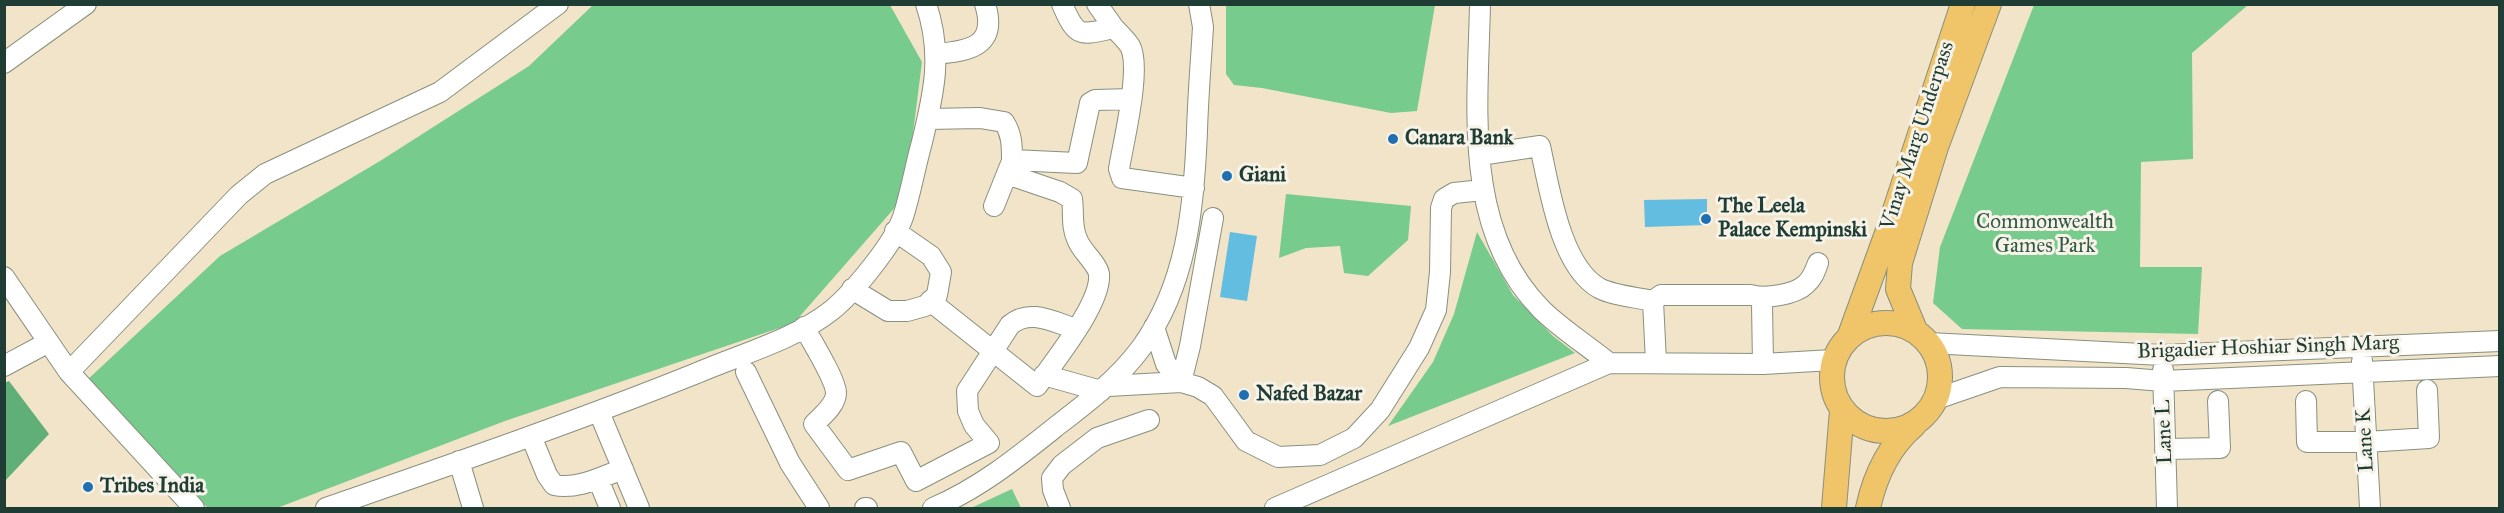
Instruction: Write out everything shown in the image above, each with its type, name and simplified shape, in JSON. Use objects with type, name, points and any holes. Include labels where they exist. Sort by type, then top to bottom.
[{"type":"main road","name":"Vinay Marg Underpass","points":[[1850,335],[1890,225],[1963,4]]},
{"type":"main road","name":"Vinay Marg Underpass","points":[[1922,337],[1898,289],[1900,263],[1936,147],[1989,4]]},
{"type":"main road","points":[[1868,508],[1872,490],[1891,449],[1918,421],[1936,399],[1940,384],[1940,368],[1936,355],[1922,337],[1899,324],[1882,322],[1865,326],[1850,335],[1840,346],[1833,360],[1831,378],[1834,395],[1842,410],[1855,422],[1870,429],[1886,432],[1903,429],[1918,421]]},
{"type":"main road","points":[[1834,508],[1842,410]]},
{"type":"street","points":[[4,63],[86,4]]},
{"type":"street","points":[[69,372],[239,195],[265,174],[440,92],[558,4]]},
{"type":"street","points":[[326,508],[367,502],[459,461],[599,412],[804,327],[831,310],[881,254],[902,219],[936,73],[933,27],[926,4]]},
{"type":"street","points":[[1062,4],[1072,26],[1079,32],[1090,33],[1114,28]]},
{"type":"street","points":[[1097,4],[1131,47],[1134,67],[1119,169],[1122,178],[1194,188]]},
{"type":"street","points":[[933,508],[955,499],[1000,472],[1105,388],[1141,348],[1165,308],[1179,269],[1190,227],[1203,27],[1199,4]]},
{"type":"street","points":[[1480,4],[1478,137],[1483,190],[1494,235],[1515,275],[1541,309],[1609,363]]},
{"type":"street","points":[[936,54],[963,52],[980,44],[989,29],[990,6]]},
{"type":"street","points":[[1009,167],[1077,163],[1090,102],[1131,99]]},
{"type":"street","points":[[927,119],[980,118],[1004,122],[1012,144],[1009,167],[994,206]]},
{"type":"street","points":[[1480,155],[1540,146],[1564,245],[1588,280],[1600,289],[1653,301],[1661,295],[1750,295],[1759,297],[1790,292],[1804,286],[1813,276],[1818,263]]},
{"type":"street","points":[[930,301],[1037,386],[1087,314],[1099,274],[1096,265],[1087,258],[1077,241],[1072,225],[1072,199],[1009,167]]},
{"type":"street","points":[[1044,375],[1105,388],[1181,382],[1198,387],[1213,396],[1246,441],[1278,457],[1320,455],[1354,438],[1380,410],[1419,348],[1436,310],[1440,273],[1441,208],[1444,199],[1454,193],[1483,190]]},
{"type":"street","points":[[1181,382],[1192,338],[1214,218]]},
{"type":"street","points":[[852,288],[888,311],[907,311],[926,306],[937,295],[941,273],[931,256],[895,231]]},
{"type":"street","points":[[4,277],[69,372],[194,508]]},
{"type":"street","points":[[1759,297],[1762,304],[1763,364]]},
{"type":"street","points":[[1653,301],[1656,362]]},
{"type":"street","points":[[804,327],[833,380],[836,393],[833,402],[814,424],[822,437],[848,470],[901,452],[916,481],[989,443],[974,425],[968,411],[967,391],[995,352],[1010,325],[1020,317],[1031,315],[1076,329]]},
{"type":"street","points":[[1154,327],[1166,364],[1181,382]]},
{"type":"street","name":"Brigadier Hoshiar Singh Marg","points":[[1922,337],[2162,355],[2499,341]]},
{"type":"street","points":[[4,366],[47,343]]},
{"type":"street","name":"Lane K","points":[[2361,347],[2370,508]]},
{"type":"street","name":"Lane L","points":[[2162,355],[2167,508]]},
{"type":"street","points":[[1275,508],[1609,363],[1763,364],[1833,360]]},
{"type":"street","name":"Brigadier Hoshiar Singh Marg","points":[[1936,399],[2000,377],[2126,378],[2163,381],[2499,366]]},
{"type":"street","points":[[746,372],[790,463],[819,508]]},
{"type":"street","points":[[2306,401],[2307,442],[2366,442],[2429,438],[2427,390]]},
{"type":"street","points":[[2165,449],[2220,447],[2218,401]]},
{"type":"street","points":[[599,412],[639,508]]},
{"type":"street","points":[[1060,508],[1053,490],[1052,478],[1062,465],[1097,438],[1149,420]]},
{"type":"street","points":[[531,436],[546,474],[554,485],[564,487],[623,470]]},
{"type":"street","points":[[459,461],[473,508]]},
{"type":"street","points":[[598,479],[610,508]]},
{"type":"green space","points":[[593,5],[890,5],[922,62],[905,196],[794,323],[505,421],[277,508],[208,508],[152,457],[85,382],[220,256],[380,161],[529,66]]},
{"type":"green space","points":[[1226,5],[1435,5],[1417,111],[1391,113],[1262,88],[1234,85],[1226,74]]},
{"type":"green space","name":"Commonwealth Games Park","points":[[2034,5],[2248,5],[2192,53],[2193,159],[2141,162],[2140,267],[2202,267],[2198,334],[1962,329],[1933,303],[1940,247]]},
{"type":"green space","points":[[1286,194],[1411,206],[1408,240],[1368,276],[1344,273],[1340,246],[1306,248],[1279,258]]},
{"type":"green space","points":[[1477,232],[1513,295],[1553,336],[1575,353],[1388,426],[1433,362],[1454,314]]},
{"type":"green space","points":[[9,381],[49,434],[5,481],[4,383]]},
{"type":"green space","points":[[1012,489],[1021,508],[971,508]]},
{"type":"water","points":[[1707,199],[1707,225],[1645,227],[1644,200]]},
{"type":"water","points":[[1230,232],[1257,236],[1247,301],[1220,297]]},
{"type":"place","name":"Canara Bank","points":[[1393,139]]},
{"type":"place","name":"Giani","points":[[1227,176]]},
{"type":"place","name":"The Leela Palace Kempinski","points":[[1706,219]]},
{"type":"place","name":"Nafed Bazar","points":[[1244,395]]},
{"type":"place","name":"Tribes India","points":[[88,487]]}]
